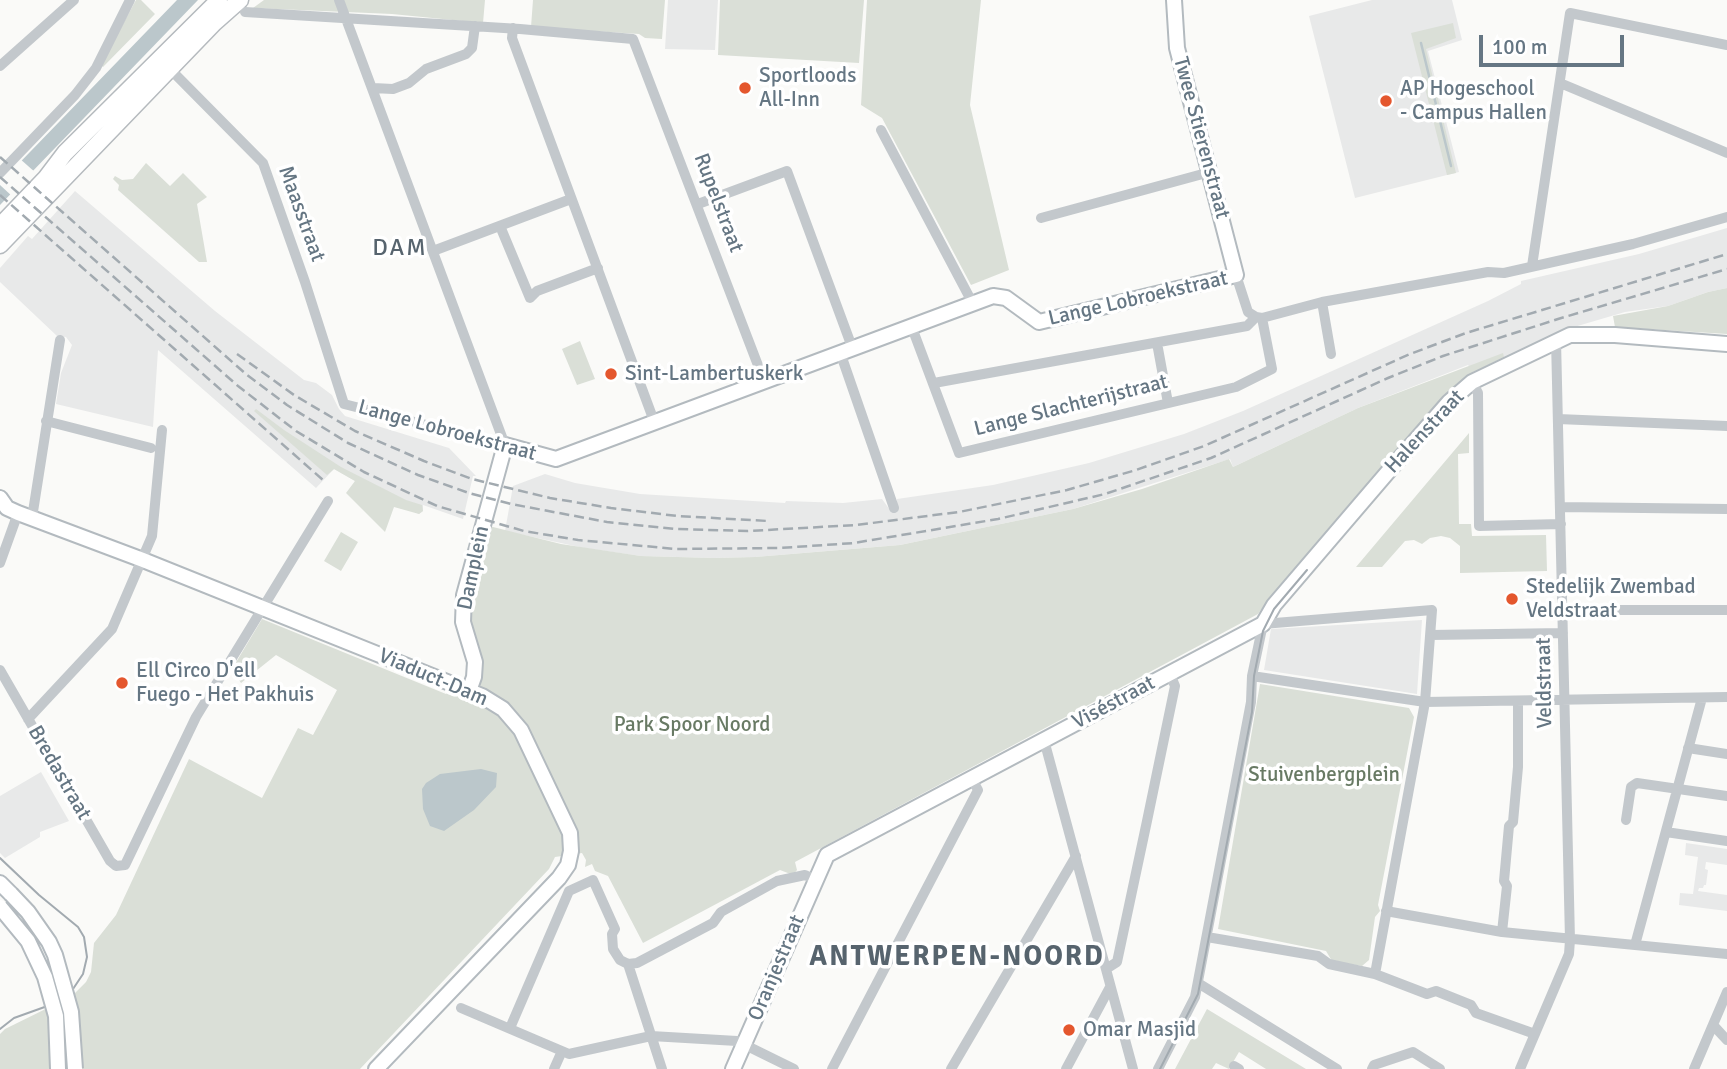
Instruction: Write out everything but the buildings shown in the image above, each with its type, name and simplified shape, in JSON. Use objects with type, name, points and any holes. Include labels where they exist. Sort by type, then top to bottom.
[{"type":"main road","points":[[0,245],[234,5]]},
{"type":"main road","points":[[0,226],[46,178],[65,153],[234,5]]},
{"type":"street","points":[[0,66],[74,0]]},
{"type":"street","points":[[0,173],[75,95],[96,68],[130,0]]},
{"type":"street","points":[[339,0],[505,445]]},
{"type":"street","name":"Twee Stierenstraat","points":[[1174,0],[1177,48],[1236,275]]},
{"type":"street","points":[[234,5],[346,18],[513,28],[512,38],[654,421]]},
{"type":"street","points":[[1532,266],[1570,13],[1727,45]]},
{"type":"street","points":[[373,88],[393,89],[409,83],[426,69],[466,54],[472,48],[475,26]]},
{"type":"street","name":"Rupelstraat","points":[[513,28],[633,39],[764,381]]},
{"type":"street","name":"Maasstraat","points":[[170,69],[263,163],[344,404]]},
{"type":"street","points":[[1560,83],[1727,153]]},
{"type":"street","points":[[881,130],[972,302]]},
{"type":"street","points":[[698,204],[787,171],[846,349],[894,508]]},
{"type":"street","points":[[1041,218],[1210,172]]},
{"type":"street","points":[[433,251],[571,199]]},
{"type":"street","points":[[934,383],[1247,326],[1259,318],[1322,302],[1532,266],[1633,244],[1727,217]]},
{"type":"street","points":[[500,226],[530,298],[537,291],[598,268]]},
{"type":"street","name":"Lange Lobroekstraat","points":[[344,404],[556,459],[993,296],[1006,298],[1039,322],[1236,275],[1248,312],[1259,318]]},
{"type":"street","points":[[1322,302],[1331,354]]},
{"type":"street","name":"Lange Slachterijstraat","points":[[911,325],[960,453],[1236,387],[1272,369],[1259,318]]},
{"type":"street","name":"Halenstraat","points":[[1263,624],[1274,605],[1387,472],[1449,402],[1472,382],[1570,335],[1727,344]]},
{"type":"street","points":[[0,563],[25,515],[46,421],[60,340]]},
{"type":"street","name":"Veldstraat","points":[[1520,1069],[1569,954],[1570,940],[1556,340]]},
{"type":"street","points":[[1157,343],[1168,402]]},
{"type":"street","points":[[1472,382],[1478,393],[1479,526],[1561,524]]},
{"type":"street","points":[[1558,419],[1727,426]]},
{"type":"street","points":[[46,421],[151,448]]},
{"type":"street","points":[[28,719],[112,629],[152,536],[162,430]]},
{"type":"street","name":"Damplein","points":[[469,691],[475,662],[463,622],[464,595],[505,445]]},
{"type":"street","points":[[0,498],[8,508],[25,515]]},
{"type":"street","points":[[262,609],[328,501]]},
{"type":"street","points":[[1560,507],[1727,509]]},
{"type":"street","name":"Viaduct-Dam","points":[[25,515],[469,691],[503,709],[521,730],[570,833],[571,858],[564,872],[376,1069]]},
{"type":"street","name":"Bredastraat","points":[[0,670],[110,861],[116,866],[125,865],[196,717],[262,609]]},
{"type":"street","name":"Viséstraat","points":[[819,874],[827,855],[1263,624],[1432,610],[1431,635]]},
{"type":"street","points":[[1563,610],[1727,610]]},
{"type":"street","points":[[1158,1069],[1192,1006],[1198,983],[1263,624]]},
{"type":"street","points":[[1375,974],[1425,702],[1431,635],[1563,633]]},
{"type":"street","points":[[1106,969],[1117,962],[1175,686],[1170,674]]},
{"type":"street","points":[[1252,676],[1425,702],[1727,697]]},
{"type":"street","points":[[1635,945],[1702,698]]},
{"type":"street","points":[[1502,932],[1509,826],[1513,822],[1518,767],[1518,701]]},
{"type":"street","points":[[1044,740],[1133,1069]]},
{"type":"street","points":[[1688,748],[1727,754]]},
{"type":"street","points":[[832,1069],[978,790],[971,777]]},
{"type":"street","points":[[1626,820],[1631,787],[1637,783],[1727,796]]},
{"type":"street","points":[[1666,832],[1727,841]]},
{"type":"street","points":[[951,1069],[1076,856]]},
{"type":"street","points":[[510,1028],[569,891],[593,880],[615,929],[612,934],[613,948],[620,960],[628,964],[637,963],[713,923],[720,912],[777,881],[819,874]]},
{"type":"street","name":"Oranjestraat","points":[[733,1069],[819,874]]},
{"type":"street","points":[[5,888],[28,912],[55,955],[71,1012],[75,1069]]},
{"type":"street","points":[[0,907],[28,941],[45,977],[55,1016],[58,1069]]},
{"type":"street","points":[[1386,911],[1502,932],[1727,954]]},
{"type":"street","points":[[1206,936],[1318,956],[1329,964],[1375,974],[1427,994],[1436,991],[1471,1005],[1476,1013],[1535,1034]]},
{"type":"street","points":[[628,964],[662,1069]]},
{"type":"street","points":[[1198,983],[1337,1069]]},
{"type":"street","points":[[1066,1069],[1110,987]]},
{"type":"street","points":[[1694,1069],[1727,992]]},
{"type":"street","points":[[461,1008],[569,1054],[651,1037],[737,1041],[794,1069]]},
{"type":"street","points":[[1713,1025],[1727,1040]]},
{"type":"street","points":[[554,1069],[562,1051]]},
{"type":"street","points":[[1373,1067],[1413,1052],[1440,1069]]},
{"type":"shaded area","points":[[177,0],[198,0],[0,205],[0,183]]},
{"type":"shaded area","points":[[668,0],[718,0],[715,50],[665,49]]},
{"type":"shaded area","name":"AP Hogeschool - Campus Hallen","points":[[1372,0],[1452,0],[1462,40],[1428,51],[1459,172],[1355,198],[1309,16]]},
{"type":"shaded area","points":[[75,191],[215,311],[304,380],[316,383],[332,395],[345,416],[449,448],[476,476],[473,476],[463,519],[423,505],[423,511],[419,514],[353,485],[355,481],[334,469],[316,488],[158,350],[153,427],[56,404],[61,373],[72,345],[66,337],[57,336],[0,282],[0,268],[28,236],[32,239]]},
{"type":"shaded area","points":[[1727,228],[1727,288],[1668,306],[1625,312],[1564,330],[1473,372],[1468,365],[1358,408],[1233,467],[1230,459],[1073,509],[900,545],[755,557],[641,556],[584,548],[505,531],[513,486],[545,474],[575,483],[640,494],[785,503],[843,503],[882,499],[890,510],[897,509],[897,499],[993,485],[1089,463],[1184,434],[1243,411],[1488,301],[1521,284],[1521,281],[1639,254]]},
{"type":"shaded area","points":[[1422,620],[1417,694],[1264,670],[1271,629]]},
{"type":"shaded area","points":[[481,769],[497,773],[496,787],[474,810],[444,831],[430,826],[423,809],[422,789],[426,783],[440,774]]},
{"type":"shaded area","points":[[41,772],[69,821],[40,832],[40,837],[5,858],[0,853],[0,796]]},
{"type":"shaded area","points":[[1686,843],[1727,849],[1727,865],[1706,862],[1706,885],[1698,891],[1727,895],[1727,911],[1679,905],[1680,893],[1693,894],[1698,857],[1685,855]]},
{"type":"green space","points":[[136,0],[141,0],[155,14],[103,67],[101,65]]},
{"type":"green space","points":[[264,0],[485,0],[483,23],[392,14],[253,8]]},
{"type":"green space","points":[[533,0],[665,0],[662,39],[645,38],[639,34],[531,27]]},
{"type":"green space","points":[[720,0],[864,0],[859,63],[718,55]]},
{"type":"green space","points":[[867,0],[981,0],[970,105],[1009,270],[971,285],[882,118],[861,105]]},
{"type":"green space","points":[[1453,23],[1456,38],[1426,49],[1456,173],[1447,175],[1411,33]]},
{"type":"green space","points":[[146,163],[170,186],[183,173],[207,197],[197,204],[207,262],[199,262],[118,190],[119,185],[113,179],[115,176],[122,180],[133,179]]},
{"type":"green space","points":[[1727,288],[1727,334],[1615,327],[1613,316],[1668,306]]},
{"type":"green space","points":[[580,341],[595,379],[577,385],[562,349]]},
{"type":"green space","name":"Park Spoor Noord","points":[[1503,353],[1504,357],[1473,372],[1443,398],[1258,614],[795,862],[797,870],[793,875],[780,870],[643,943],[608,876],[595,871],[592,864],[585,867],[586,860],[582,853],[555,857],[549,869],[360,1069],[0,1069],[0,1034],[72,996],[86,982],[91,972],[94,943],[116,915],[189,759],[262,798],[298,728],[313,735],[337,690],[276,655],[241,683],[232,669],[262,619],[446,694],[453,680],[465,679],[470,668],[460,631],[477,523],[561,544],[641,556],[755,557],[900,545],[1073,509],[1229,459],[1233,467],[1358,408]]},
{"type":"green space","points":[[256,409],[341,467],[406,500],[422,505],[423,511],[419,514],[394,507],[385,532],[346,493],[355,481],[334,469],[327,475],[254,411]]},
{"type":"green space","points":[[1469,433],[1469,453],[1458,454],[1459,524],[1471,524],[1472,536],[1546,535],[1547,571],[1460,573],[1460,546],[1450,538],[1441,536],[1430,538],[1422,544],[1414,540],[1405,541],[1382,567],[1356,567]]},
{"type":"green space","points":[[341,532],[358,542],[341,571],[324,561]]},
{"type":"green space","name":"Stuivenbergplein","points":[[1260,684],[1409,708],[1414,717],[1378,905],[1380,911],[1375,917],[1369,960],[1362,966],[1332,961],[1326,951],[1218,929]]},
{"type":"green space","points":[[1207,1009],[1306,1069],[1266,1069],[1239,1052],[1229,1069],[1216,1063],[1212,1069],[1175,1069]]},
{"type":"pier","points":[[19,158],[36,173],[13,197],[0,185],[0,178]]},
{"type":"waterway","points":[[1421,43],[1451,166]]},
{"type":"tram line","points":[[1160,1069],[1198,994],[1252,712],[1254,676],[1263,631],[1274,609],[1307,570]]},
{"type":"tram line","points":[[0,858],[78,927],[84,937],[87,957],[83,974],[71,992],[53,1004],[14,1018],[0,1029]]},
{"type":"railway","points":[[0,157],[247,375],[287,405],[348,443],[418,475],[469,493],[511,504],[607,522],[675,529],[748,531],[856,525],[959,512],[1067,490],[1204,446],[1410,354],[1466,333],[1727,254]]},
{"type":"railway","points":[[0,177],[238,386],[296,431],[364,472],[437,506],[524,531],[578,540],[676,549],[780,548],[854,543],[998,519],[1105,494],[1211,458],[1443,356],[1727,269]]},
{"type":"railway","points":[[0,195],[323,480]]},
{"type":"railway","points":[[237,354],[294,395],[355,431],[472,479],[550,498],[611,508],[677,516],[768,521]]},
{"type":"place","name":"Sportloods All-Inn","points":[[745,88]]},
{"type":"place","name":"AP Hogeschool - Campus Hallen","points":[[1386,101]]},
{"type":"place","name":"Sint-Lambertuskerk","points":[[611,374]]},
{"type":"place","name":"Stedelijk Zwembad Veldstraat","points":[[1512,599]]},
{"type":"place","name":"Ell Circo D'ell Fuego - Het Pakhuis","points":[[122,683]]},
{"type":"place","name":"Omar Masjid","points":[[1069,1030]]},
{"type":"district","name":"DAM","points":[[400,249]]},
{"type":"district","name":"ANTWERPEN-NOORD","points":[[957,958]]}]
